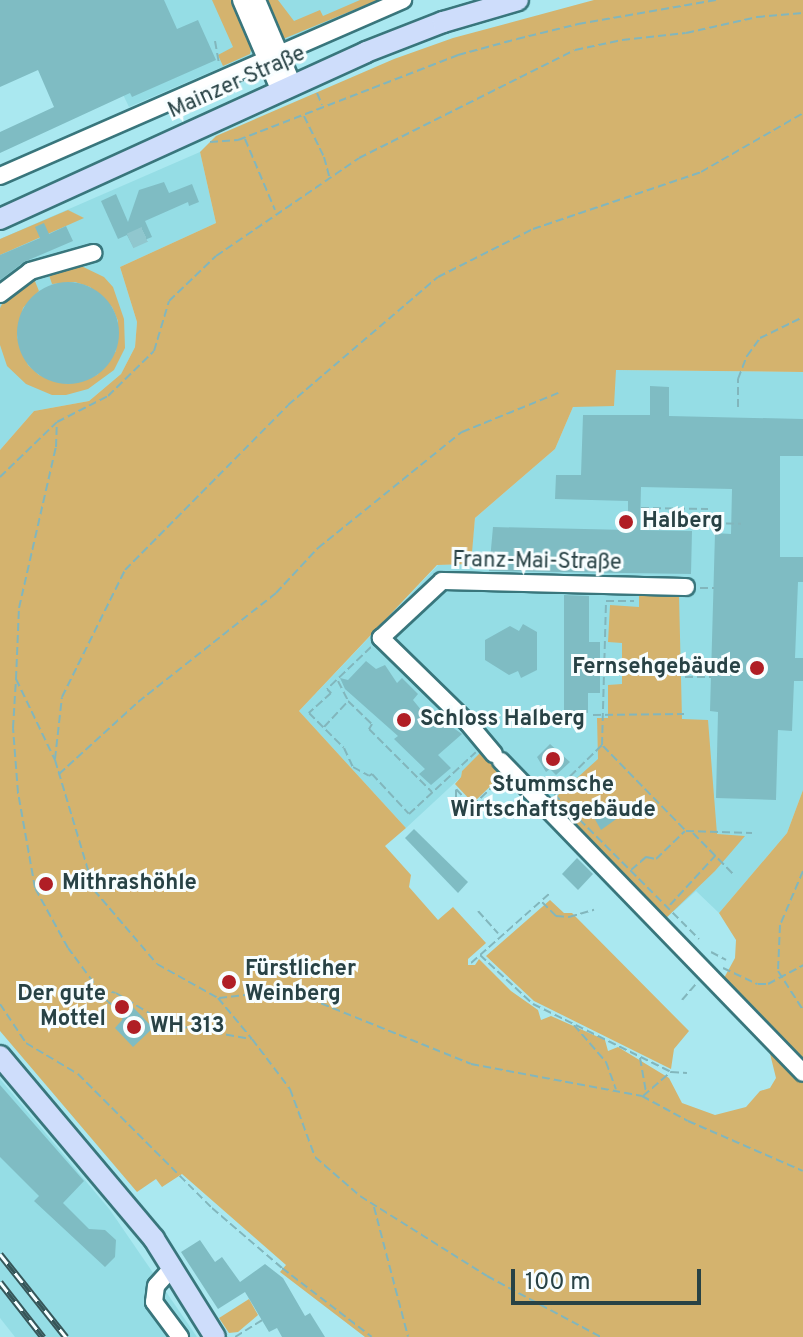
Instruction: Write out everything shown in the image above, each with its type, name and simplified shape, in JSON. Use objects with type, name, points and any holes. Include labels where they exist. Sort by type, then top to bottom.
[{"type":"main road","name":"Mainzer Straße","points":[[0,219],[286,86],[411,34],[505,2]]},
{"type":"main road","points":[[0,1056],[154,1239],[215,1337]]},
{"type":"street","points":[[241,0],[286,86]]},
{"type":"street","points":[[257,0],[272,55]]},
{"type":"street","name":"Mainzer Straße","points":[[0,176],[403,0]]},
{"type":"street","points":[[0,294],[14,279],[30,271],[93,253]]},
{"type":"street","name":"Franz-Mai-Straße","points":[[381,638],[442,581],[693,588]]},
{"type":"street","points":[[381,638],[468,723],[493,753],[715,970],[803,1073]]},
{"type":"street","points":[[173,1267],[156,1286],[154,1302],[180,1337]]},
{"type":"path","points":[[208,142],[244,138],[458,55],[578,24],[716,0]]},
{"type":"path","points":[[0,477],[57,422],[108,396],[154,351],[169,301],[216,256],[329,176],[575,50],[622,40],[686,33],[757,17],[803,13]]},
{"type":"path","points":[[215,41],[219,62]]},
{"type":"path","points":[[316,92],[323,106]]},
{"type":"path","points":[[55,760],[62,697],[125,570],[288,405],[438,277],[533,229],[701,172],[803,113]]},
{"type":"path","points":[[303,115],[324,157],[329,176]]},
{"type":"path","points":[[244,138],[276,213]]},
{"type":"path","points":[[738,407],[738,379],[753,347],[771,330],[803,317]]},
{"type":"path","points":[[58,775],[138,702],[276,593],[318,548],[462,432],[558,393]]},
{"type":"path","points":[[57,422],[56,447],[19,608],[13,728],[18,793],[35,888],[68,948],[108,1002],[122,1012]]},
{"type":"path","points":[[641,508],[708,509]]},
{"type":"path","points":[[702,523],[741,524]]},
{"type":"path","points":[[635,586],[634,603],[606,601],[602,745],[543,799],[631,870],[699,939]]},
{"type":"path","points":[[693,588],[714,588]]},
{"type":"path","points":[[381,638],[327,689],[331,693],[309,713],[344,748],[353,767],[369,776],[372,774],[409,814],[433,793],[493,753]]},
{"type":"path","points":[[685,677],[711,677]]},
{"type":"path","points":[[16,679],[55,760],[94,890],[157,964],[218,998],[252,1039],[290,1089],[315,1157],[373,1205],[487,1276],[601,1337]]},
{"type":"path","points":[[337,680],[348,701],[372,724],[369,729],[433,793]]},
{"type":"path","points":[[323,728],[348,701]]},
{"type":"path","points":[[593,715],[684,714]]},
{"type":"path","points":[[602,745],[686,831],[752,833]]},
{"type":"path","points":[[456,801],[456,789],[472,806],[501,779]]},
{"type":"path","points":[[631,870],[646,857],[656,859],[686,831]]},
{"type":"path","points":[[692,833],[733,874]]},
{"type":"path","points":[[668,907],[715,856]]},
{"type":"path","points":[[803,871],[780,925],[778,971],[803,1010]]},
{"type":"path","points":[[471,963],[550,893]]},
{"type":"path","points":[[541,901],[556,916],[569,917],[594,910]]},
{"type":"path","points":[[478,911],[498,933]]},
{"type":"path","points":[[711,952],[726,960]]},
{"type":"path","points":[[480,955],[513,989],[545,1010],[671,1072],[687,1073]]},
{"type":"path","points":[[682,1000],[715,970],[758,984],[768,984],[803,965]]},
{"type":"path","points":[[98,988],[116,993],[167,1024],[252,1039]]},
{"type":"path","points":[[218,998],[288,990],[471,1064],[642,1096],[688,1121],[803,1171]]},
{"type":"path","points":[[0,1004],[26,1043],[78,1074],[212,1208],[282,1268],[372,1337]]},
{"type":"path","points":[[542,1017],[545,1010]]},
{"type":"path","points":[[572,1022],[606,1062],[617,1090]]},
{"type":"path","points":[[611,1046],[614,1042]]},
{"type":"path","points":[[640,1057],[646,1094]]},
{"type":"path","points":[[642,1096],[671,1072]]},
{"type":"path","points":[[373,1205],[408,1337]]},
{"type":"path","points":[[236,1337],[262,1320]]},
{"type":"shaded area","points":[[0,0],[378,0],[129,107],[91,28]]},
{"type":"shaded area","points":[[212,0],[231,0],[251,49],[250,54],[223,66],[218,55],[233,47]]},
{"type":"shaded area","points":[[265,0],[278,0],[294,21],[320,10],[323,16],[360,0],[378,0],[283,39]]},
{"type":"shaded area","points":[[594,0],[803,0],[803,372],[616,370],[614,406],[573,407],[555,449],[475,518],[471,564],[437,565],[299,711],[406,828],[385,846],[411,875],[409,887],[438,920],[453,907],[486,943],[468,959],[468,965],[475,965],[479,959],[511,991],[538,1010],[541,1020],[551,1016],[605,1040],[608,1051],[618,1047],[669,1078],[682,1103],[715,1115],[746,1107],[760,1091],[770,1088],[776,1078],[760,1013],[724,978],[735,958],[736,940],[719,913],[787,833],[803,790],[803,1337],[365,1337],[280,1272],[286,1265],[182,1174],[162,1187],[156,1179],[137,1192],[0,1031],[0,450],[34,411],[89,401],[121,374],[135,347],[137,322],[120,267],[216,223],[200,152],[216,136],[394,59],[453,38]]},
{"type":"shaded area","points":[[200,152],[216,223],[120,267],[137,322],[135,347],[121,374],[89,401],[34,411],[0,450],[0,239]]},
{"type":"shaded area","points":[[68,210],[84,218],[0,255],[0,239]]},
{"type":"shaded area","points":[[75,263],[104,277],[113,287],[124,319],[125,348],[114,370],[88,389],[52,395],[26,384],[7,366],[0,345],[0,308],[8,292],[32,274],[39,291],[23,308],[17,337],[28,365],[39,375],[68,384],[97,375],[116,351],[118,321],[112,307],[90,287],[75,282],[52,284],[47,269]]},
{"type":"shaded area","points":[[615,370],[803,372],[803,790],[787,833],[719,913],[696,891],[665,919],[485,749],[462,771],[461,777],[406,828],[299,711],[438,565],[470,564],[475,518],[555,449],[573,407]]},
{"type":"shaded area","points":[[639,595],[679,595],[682,719],[708,720],[717,834],[745,836],[715,871],[665,919],[547,805],[598,759],[597,718],[608,718],[608,685],[622,684],[622,643],[608,642],[610,605],[639,607]]},
{"type":"shaded area","points":[[485,748],[502,775],[473,803],[455,784],[462,771]]},
{"type":"shaded area","points":[[550,900],[564,913],[572,913],[689,1031],[674,1049],[671,1069],[534,1001],[486,956]]},
{"type":"shaded area","points":[[0,1079],[110,1210],[197,1337],[15,1337],[0,1318]]},
{"type":"shaded area","points":[[249,1299],[258,1315],[238,1332],[229,1333],[219,1318]]},
{"type":"building","points":[[0,0],[164,0],[177,29],[198,20],[216,60],[132,97],[130,93],[0,153],[0,132],[54,107],[38,70],[0,87]]},
{"type":"building","points":[[164,182],[169,193],[192,184],[199,202],[189,206],[188,202],[145,221],[152,237],[132,245],[127,235],[118,239],[101,201],[116,194],[128,222],[139,190]]},
{"type":"building","points":[[44,223],[49,234],[66,226],[73,241],[24,262],[0,280],[0,255],[40,238],[35,227]]},
{"type":"building","points":[[68,282],[87,286],[104,297],[115,314],[119,333],[115,352],[104,369],[87,380],[68,384],[49,380],[32,369],[21,352],[17,333],[21,314],[32,297],[49,286]]},
{"type":"building","points":[[650,386],[669,387],[669,416],[803,419],[803,456],[780,456],[780,557],[803,557],[803,582],[798,582],[795,658],[803,658],[803,681],[794,681],[792,731],[778,730],[776,800],[716,798],[718,712],[710,711],[715,533],[731,534],[732,489],[641,487],[640,530],[692,531],[691,574],[489,571],[493,527],[628,530],[628,501],[555,499],[556,475],[581,475],[583,415],[650,415]]},
{"type":"building","points":[[564,595],[589,596],[589,642],[600,642],[600,693],[588,693],[588,713],[564,712]]},
{"type":"building","points":[[523,624],[537,632],[537,670],[521,678],[518,671],[509,675],[485,660],[485,640],[510,626],[519,631]]},
{"type":"building","name":"Schloss Halberg","points":[[366,661],[376,669],[385,665],[397,683],[402,678],[418,694],[413,700],[435,727],[442,720],[462,734],[438,755],[451,768],[431,785],[419,774],[425,769],[394,739],[398,736],[345,689],[340,678],[348,680]]},
{"type":"building","name":"Stummsche Wirtschaftsgebäude","points":[[550,744],[570,762],[556,775],[550,769],[546,772],[537,757]]},
{"type":"building","points":[[605,803],[619,817],[601,830],[592,814]]},
{"type":"building","points":[[414,829],[468,882],[458,893],[405,838]]},
{"type":"building","points":[[577,858],[593,874],[578,890],[562,874]]},
{"type":"building","name":"WH 313","points":[[132,1006],[153,1028],[133,1047],[115,1028],[122,1020],[124,1008]]},
{"type":"building","points":[[0,1085],[84,1181],[63,1203],[89,1229],[105,1230],[116,1240],[115,1257],[105,1267],[34,1201],[39,1196],[0,1157]]},
{"type":"building","points":[[200,1240],[215,1262],[222,1257],[240,1282],[265,1264],[283,1278],[305,1316],[310,1313],[325,1337],[282,1337],[277,1328],[269,1332],[245,1292],[218,1309],[181,1252]]},
{"type":"tunnel","points":[[130,241],[150,232]]},
{"type":"railway","points":[[0,1254],[66,1337]]},
{"type":"railway","points":[[0,1282],[43,1337]]},
{"type":"place","name":"Halberg","points":[[626,522]]},
{"type":"place","name":"Fernsehgebäude","points":[[757,668]]},
{"type":"place","name":"Schloss Halberg","points":[[404,720]]},
{"type":"place","name":"Stummsche Wirtschaftsgebäude","points":[[553,759]]},
{"type":"place","name":"Mithrashöhle","points":[[46,884]]},
{"type":"place","name":"Fürstlicher Weinberg","points":[[229,982]]},
{"type":"place","name":"Der gute Mottel","points":[[122,1007]]},
{"type":"place","name":"WH 313","points":[[134,1027]]}]
